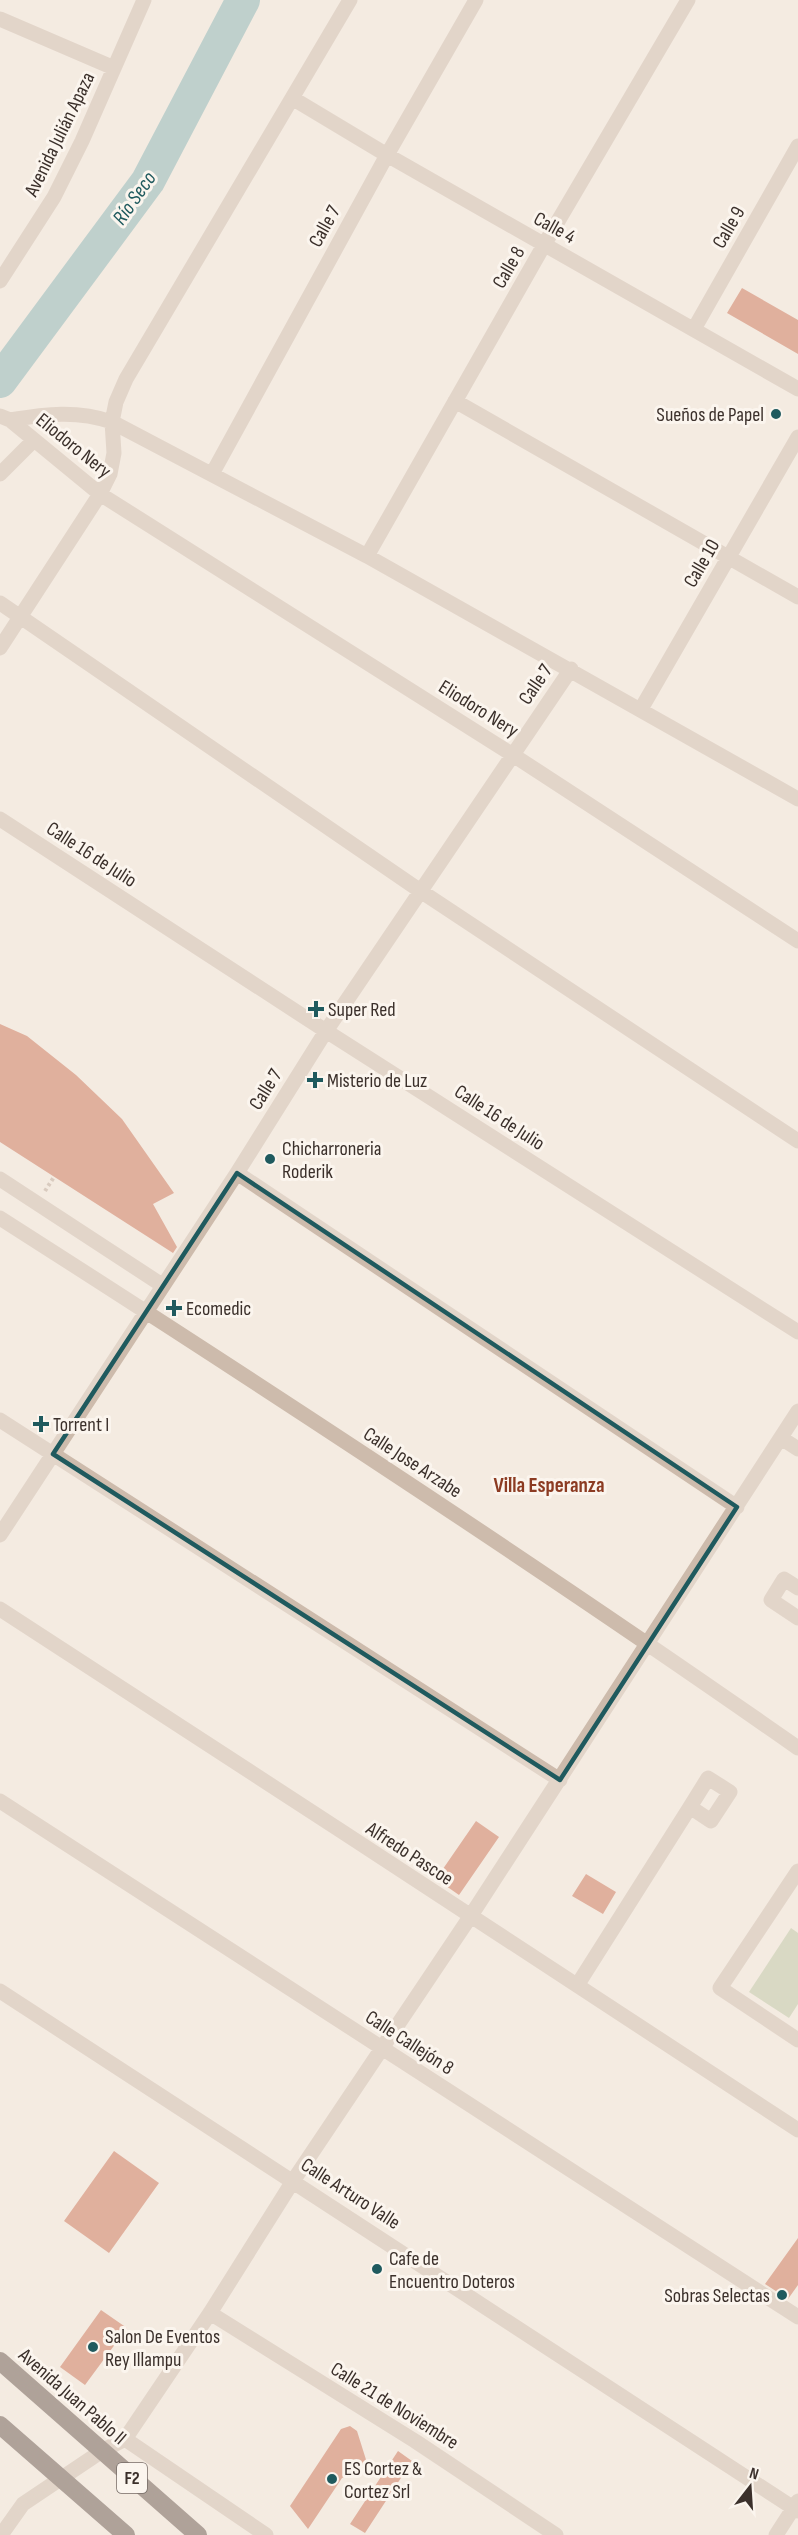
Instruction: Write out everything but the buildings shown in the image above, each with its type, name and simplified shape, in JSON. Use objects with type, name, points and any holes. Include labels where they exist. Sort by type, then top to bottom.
[{"type":"highway","name":"Avenida Juan Pablo II","points":[[0,2361],[198,2535]]},
{"type":"highway","name":"F2","points":[[0,2425],[126,2535]]},
{"type":"street","name":"Avenida Julián Apaza","points":[[0,281],[54,197],[82,141],[144,0]]},
{"type":"street","points":[[0,648],[100,494],[110,474],[114,453],[112,422],[116,402],[126,379],[350,0]]},
{"type":"street","name":"Calle 7","points":[[212,474],[387,155],[476,0]]},
{"type":"street","name":"Calle 8","points":[[367,556],[544,245],[688,0]]},
{"type":"street","points":[[0,19],[114,68]]},
{"type":"street","name":"Calle 4","points":[[292,98],[387,155],[798,389]]},
{"type":"street","name":"Calle 9","points":[[694,329],[798,146]]},
{"type":"street","points":[[455,401],[798,597]]},
{"type":"street","name":"Eliodoro Nery","points":[[4,418],[65,412],[93,415],[112,422],[367,556],[798,799]]},
{"type":"street","name":"Eliodoro Nery","points":[[4,418],[100,494],[513,755],[798,941]]},
{"type":"street","name":"Calle 10","points":[[641,710],[798,437]]},
{"type":"street","points":[[0,474],[34,440]]},
{"type":"street","points":[[0,603],[422,892],[798,1141]]},
{"type":"street","name":"Calle 7","points":[[0,1535],[237,1173],[326,1031],[571,669]]},
{"type":"street","name":"Calle 16 de Julio","points":[[0,819],[326,1031],[798,1332]]},
{"type":"street","points":[[237,1173],[737,1507]]},
{"type":"street","points":[[0,1179],[162,1285]]},
{"type":"street","name":"Calle Jose Arzabe","points":[[0,1218],[649,1643],[798,1748]]},
{"type":"street","points":[[1,2535],[23,2504],[102,2451],[125,2439],[210,2313],[293,2181],[560,1780],[798,1411]]},
{"type":"street","points":[[0,1420],[560,1780]]},
{"type":"street","points":[[781,1438],[798,1449]]},
{"type":"street","points":[[798,1588],[784,1579],[771,1600],[798,1618]]},
{"type":"street","name":"Alfredo Pascoe","points":[[0,1609],[470,1917],[578,1984],[798,2130]]},
{"type":"street","name":"Calle Callejón 8","points":[[0,1801],[798,2317]]},
{"type":"street","points":[[578,1984],[690,1807]]},
{"type":"street","points":[[798,1871],[720,1988],[798,2040]]},
{"type":"street","name":"Calle Arturo Valle","points":[[0,1991],[797,2507]]},
{"type":"street","name":"Calle 21 de Noviembre","points":[[210,2313],[415,2441],[556,2535]]},
{"type":"street","points":[[125,2439],[266,2535]]},
{"type":"street","points":[[776,2535],[797,2507]]},
{"type":"highlighted area","points":[[237,1173],[737,1507],[560,1780],[53,1454]]},
{"type":"green space","points":[[791,1928],[798,1933],[798,2004],[789,2018],[749,1992]]},
{"type":"waterway","name":"Río Seco","points":[[0,381],[148,181],[243,0]]},
{"type":"place","name":"Sueños de Papel","points":[[776,414]]},
{"type":"place","name":"Super Red","points":[[316,1009]]},
{"type":"place","name":"Misterio de Luz","points":[[315,1080]]},
{"type":"place","name":"Chicharroneria Roderik","points":[[270,1159]]},
{"type":"place","name":"Ecomedic","points":[[174,1308]]},
{"type":"place","name":"Torrent I","points":[[41,1424]]},
{"type":"place","name":"Cafe de Encuentro Doteros","points":[[377,2269]]},
{"type":"place","name":"Sobras Selectas","points":[[782,2295]]},
{"type":"place","name":"Salon De Eventos Rey Illampu","points":[[93,2347]]},
{"type":"place","name":"ES Cortez & Cortez Srl","points":[[332,2479]]},
{"type":"district","name":"Villa Esperanza","points":[[549,1485]]}]
